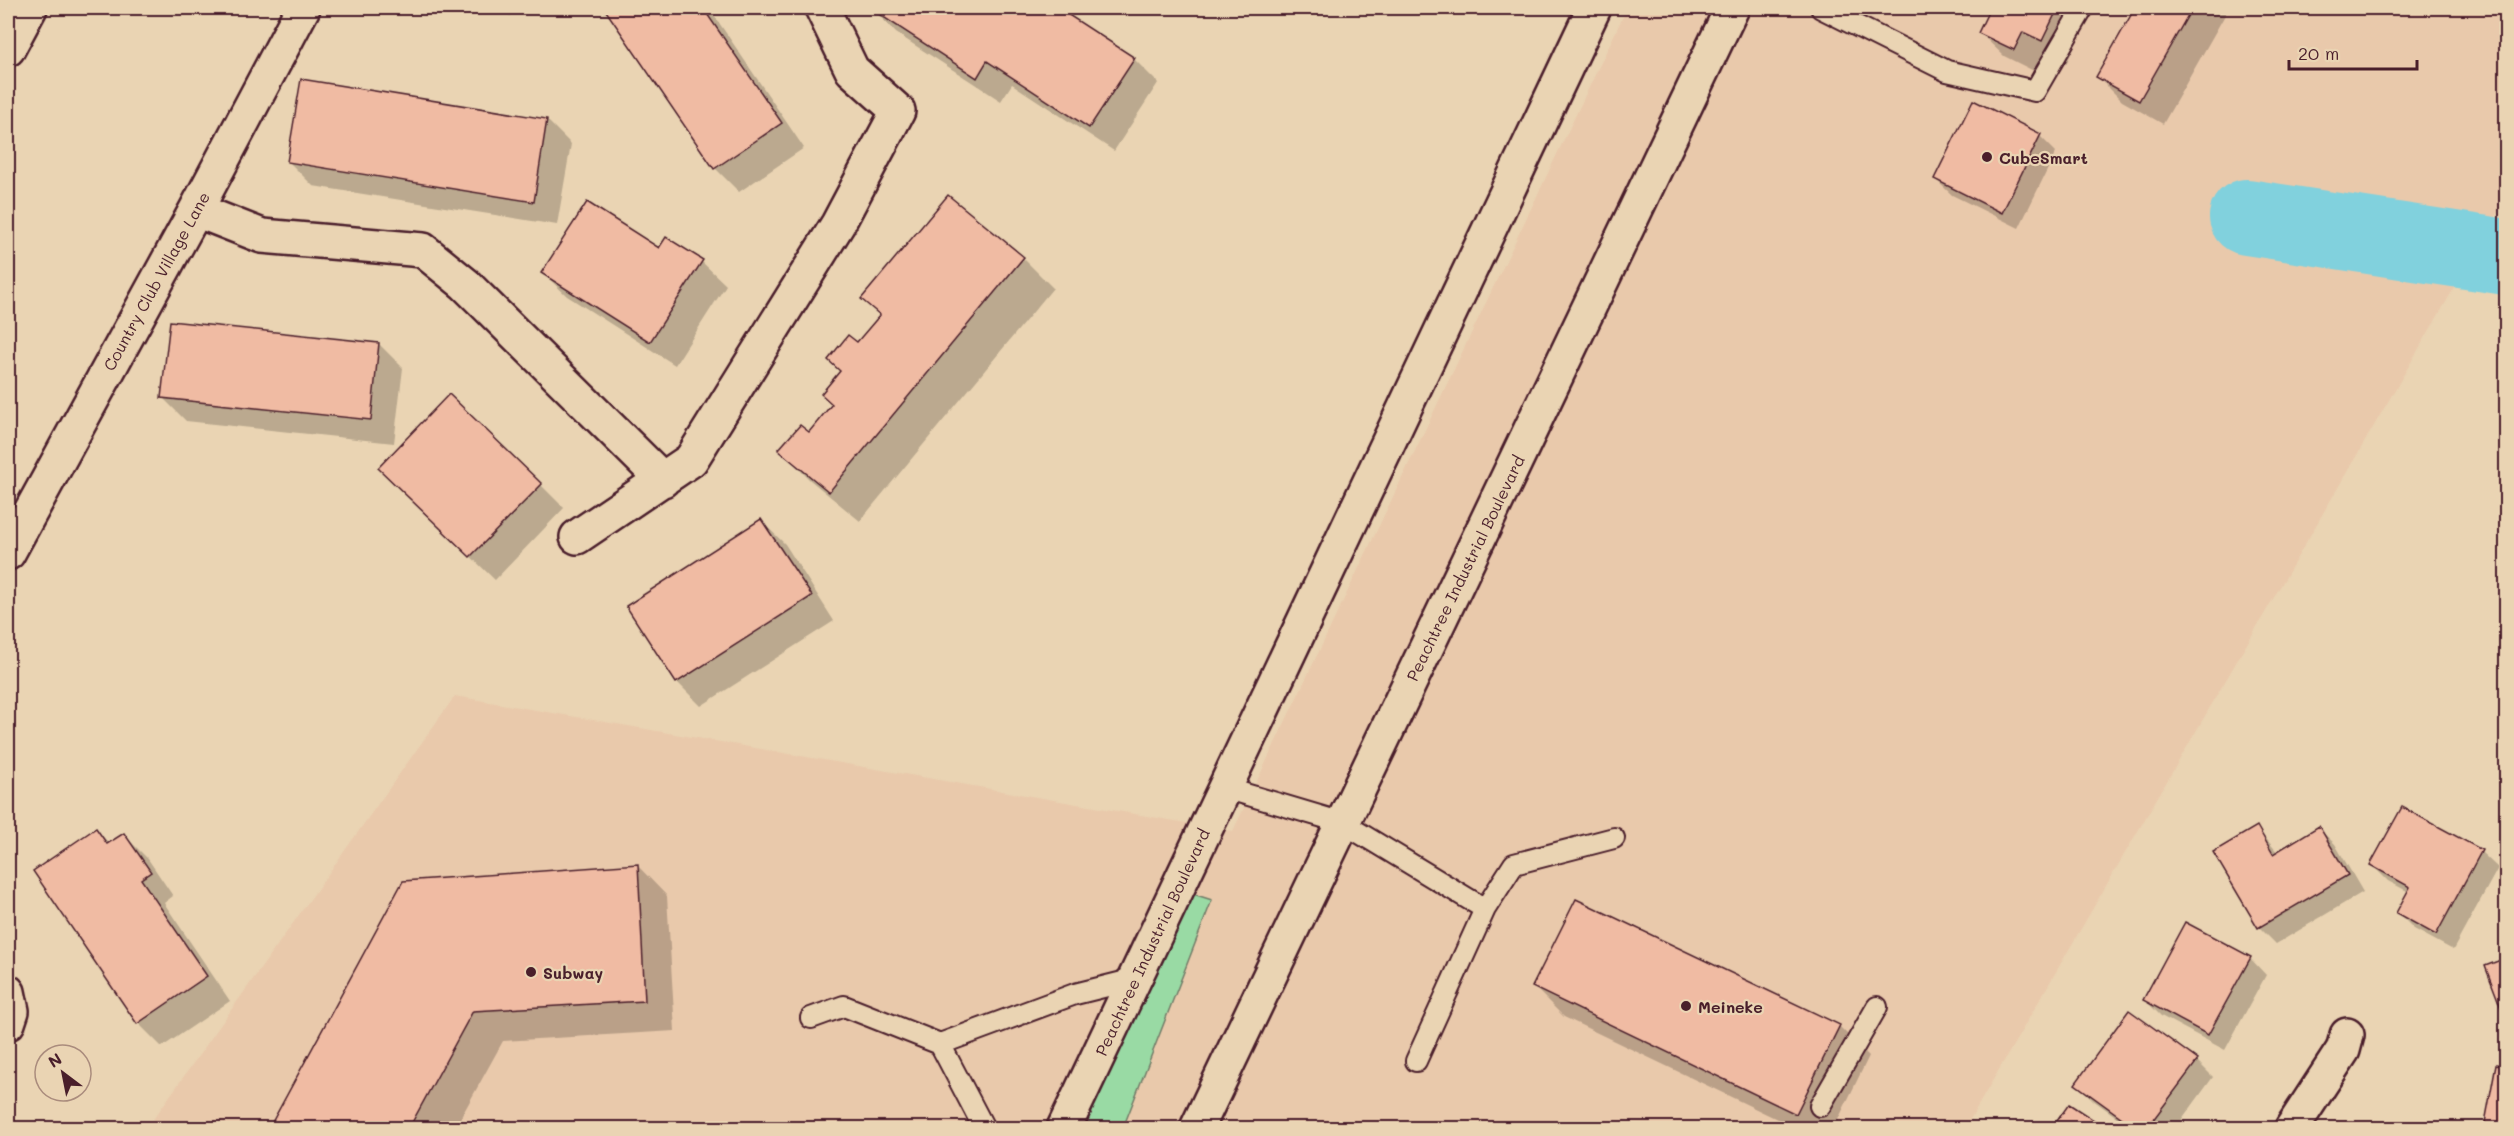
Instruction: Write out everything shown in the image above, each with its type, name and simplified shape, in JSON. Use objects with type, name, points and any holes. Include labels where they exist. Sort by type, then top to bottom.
[{"type":"main road","points":[[8,49],[30,8]]},
{"type":"main road","name":"Country Club Village Lane","points":[[8,553],[196,210],[303,8]]},
{"type":"main road","points":[[577,537],[691,460],[838,224],[898,111],[852,70],[822,8]]},
{"type":"main road","name":"Peachtree Industrial Boulevard","points":[[1064,1128],[1594,8]]},
{"type":"main road","name":"Peachtree Industrial Boulevard","points":[[1197,1128],[1732,8]]},
{"type":"main road","points":[[196,210],[262,236],[423,250],[465,284],[663,480]]},
{"type":"main road","points":[[8,992],[12,1011],[8,1023]]},
{"type":"main road","points":[[2292,1128],[2343,1050],[2348,1035]]},
{"type":"lane","points":[[1821,8],[1947,71],[2035,91],[2083,8]]},
{"type":"lane","points":[[1225,788],[1343,823],[1485,909]]},
{"type":"lane","points":[[1416,1061],[1485,909],[1514,864],[1614,838]]},
{"type":"lane","points":[[940,1044],[1075,994],[1135,979]]},
{"type":"lane","points":[[811,1018],[844,1006],[940,1044],[984,1128]]},
{"type":"lane","points":[[1820,1106],[1877,1007]]},
{"type":"shaded area","points":[[1627,8],[2506,8],[2506,199],[1965,1128],[147,1128],[455,696],[1233,831]]},
{"type":"green space","points":[[1190,893],[1212,900],[1123,1128],[1081,1128]]},
{"type":"building","points":[[604,8],[703,8],[782,123],[714,169]]},
{"type":"building","points":[[872,8],[1058,8],[1135,58],[1089,128],[987,61],[977,78]]},
{"type":"building","points":[[1990,8],[2058,8],[2042,41],[2023,32],[2014,50],[1978,33]]},
{"type":"building","points":[[2135,8],[2192,8],[2139,101],[2096,77]]},
{"type":"building","points":[[301,79],[547,119],[534,202],[287,162]]},
{"type":"building","name":"CubeSmart","points":[[1973,100],[2041,134],[2002,213],[1934,179]]},
{"type":"building","points":[[948,195],[1024,257],[829,492],[778,450],[800,425],[809,432],[832,404],[821,394],[840,371],[828,360],[848,335],[857,342],[880,315],[861,299]]},
{"type":"building","points":[[587,202],[659,248],[666,237],[703,260],[650,342],[541,273]]},
{"type":"building","points":[[170,321],[379,343],[371,420],[161,398]]},
{"type":"building","points":[[449,394],[542,484],[470,557],[378,468]]},
{"type":"building","points":[[761,519],[812,596],[676,683],[626,606]]},
{"type":"building","points":[[2402,807],[2482,850],[2436,935],[2396,913],[2410,887],[2370,865]]},
{"type":"building","points":[[2257,826],[2273,854],[2319,826],[2348,875],[2258,928],[2213,852]]},
{"type":"building","points":[[96,828],[107,844],[124,833],[151,872],[141,879],[207,976],[137,1024],[33,871]]},
{"type":"building","points":[[638,864],[645,1001],[473,1011],[409,1128],[269,1128],[403,881]]},
{"type":"building","name":"Meineke","points":[[1576,899],[1840,1025],[1796,1114],[1532,987]]},
{"type":"building","points":[[2185,922],[2251,957],[2208,1035],[2143,1000]]},
{"type":"building","points":[[2506,958],[2506,1021],[2485,966]]},
{"type":"building","points":[[2129,1010],[2198,1060],[2147,1128],[2136,1128],[2075,1084]]},
{"type":"building","points":[[2496,1064],[2506,1066],[2506,1128],[2484,1128]]},
{"type":"building","points":[[2069,1104],[2106,1128],[2052,1128]]},
{"type":"waterway","points":[[2247,217],[2506,257]]},
{"type":"place","name":"CubeSmart","points":[[1987,157]]},
{"type":"place","name":"Subway","points":[[531,972]]},
{"type":"place","name":"Meineke","points":[[1686,1006]]}]
